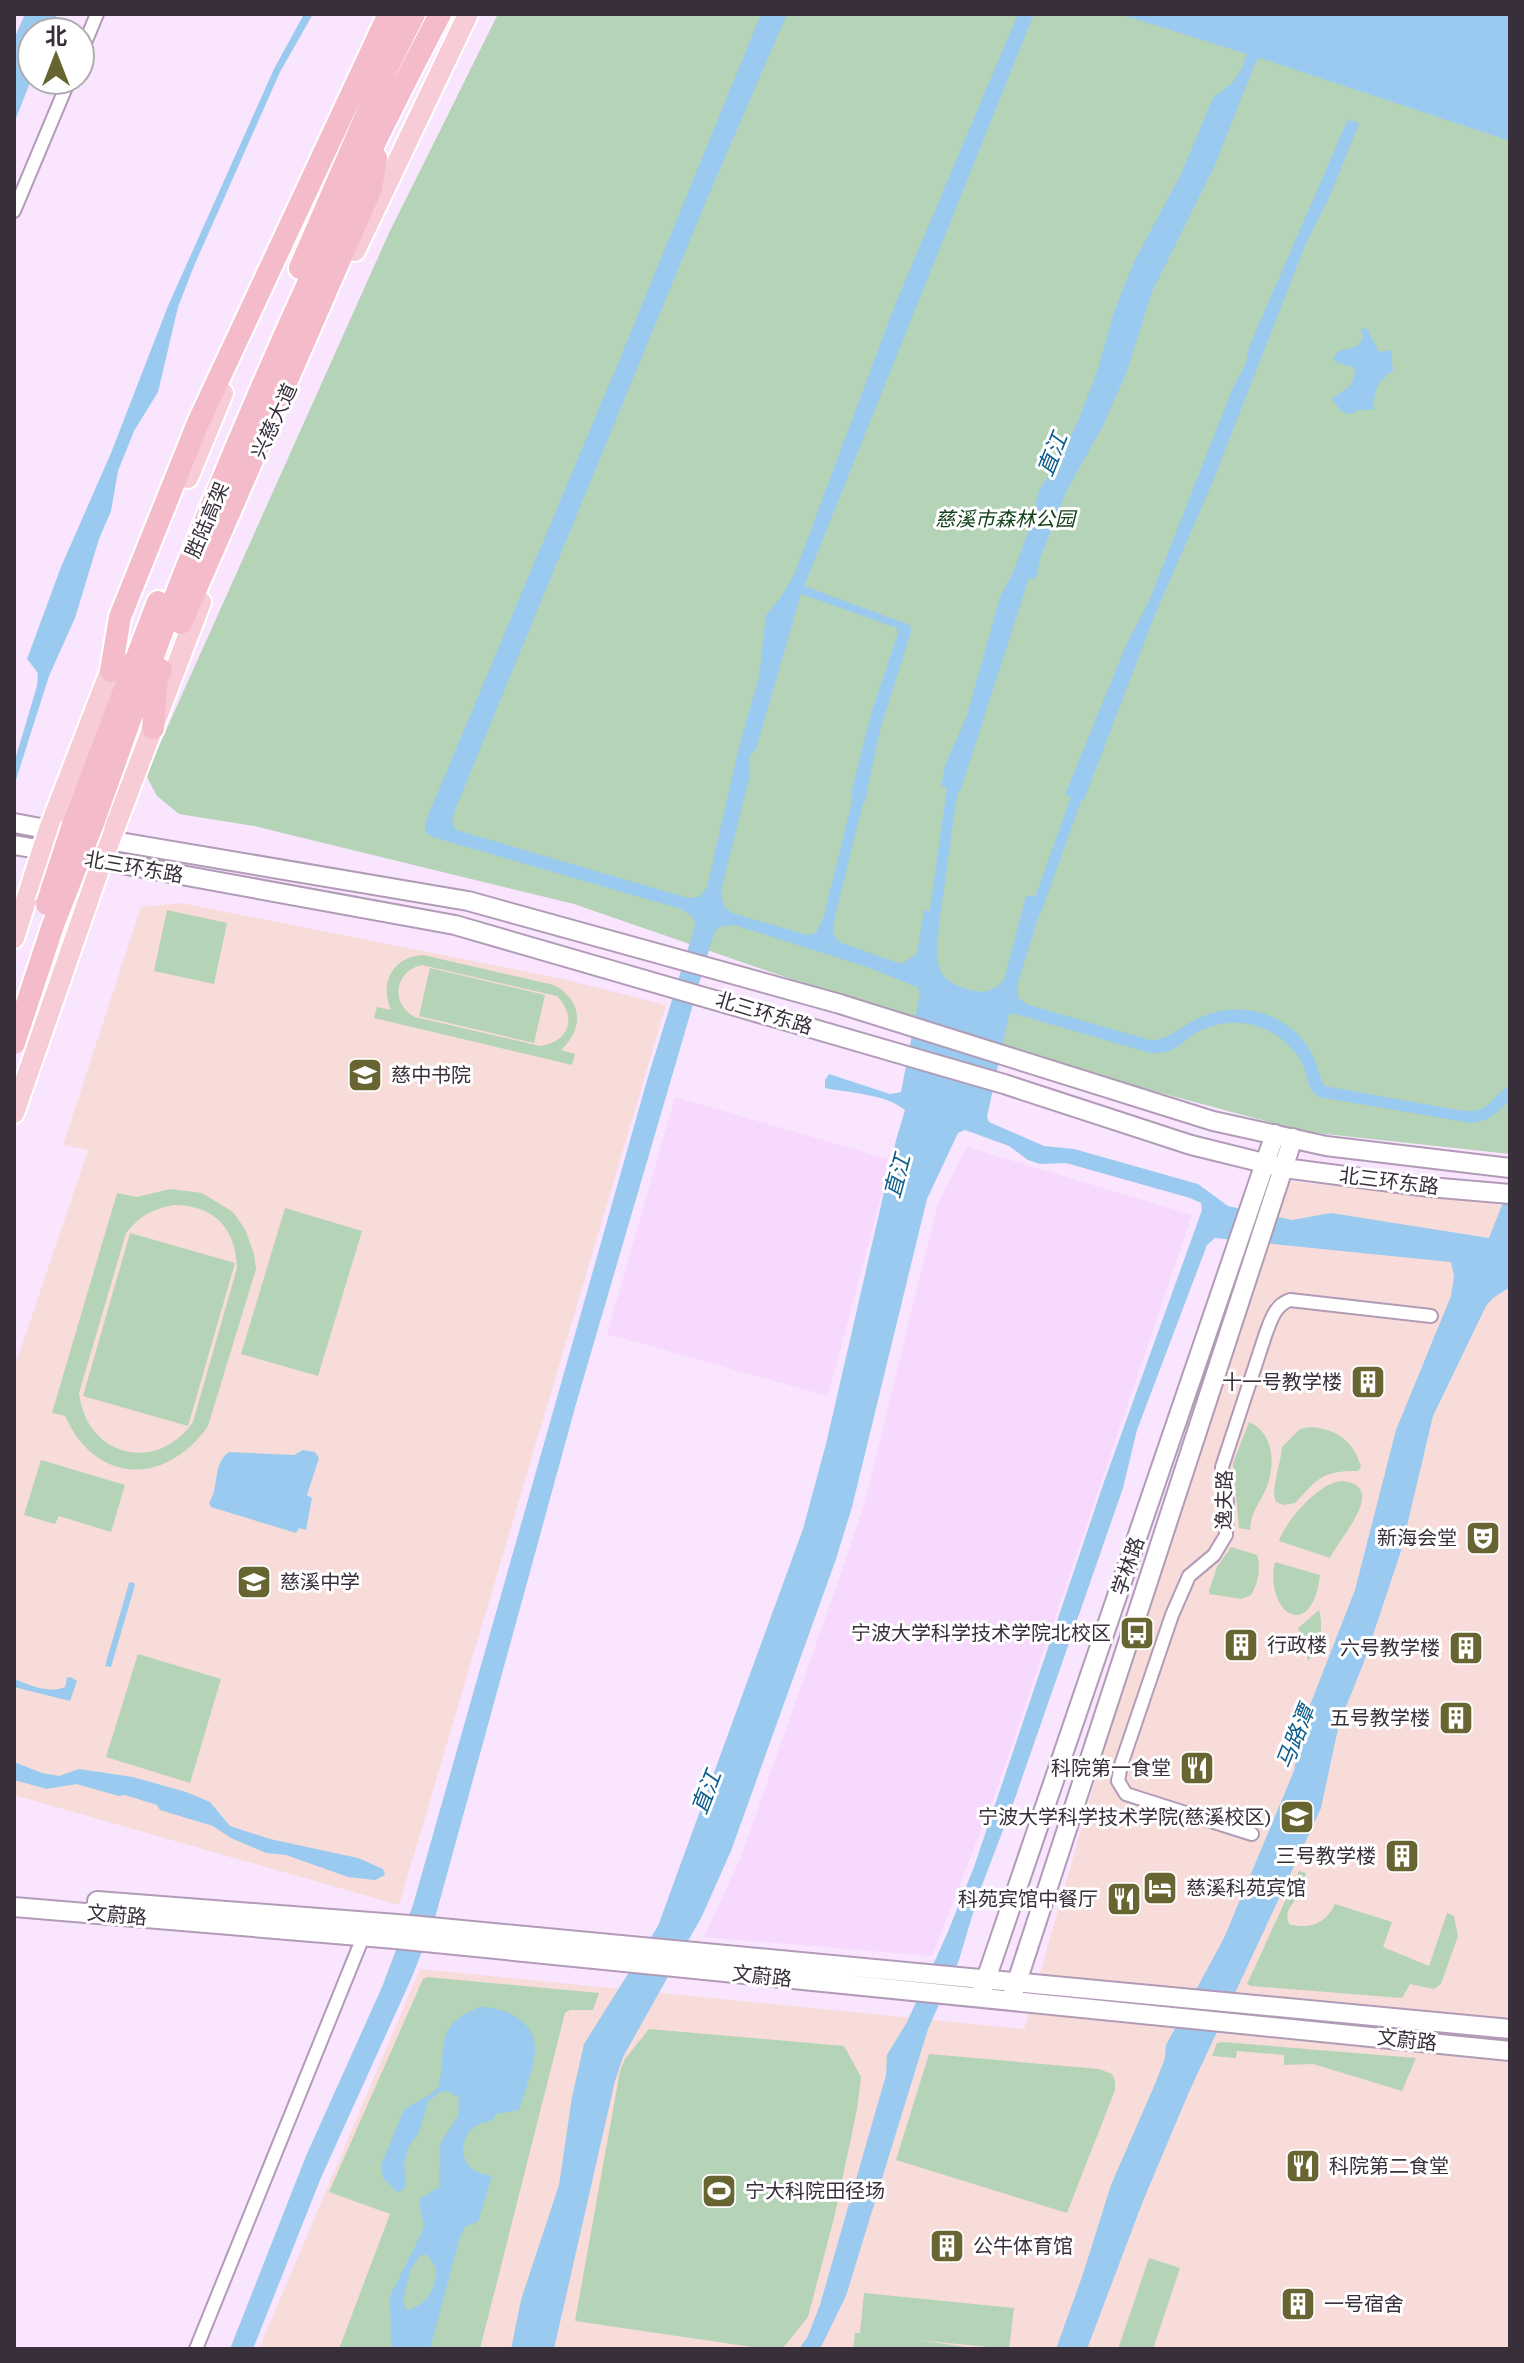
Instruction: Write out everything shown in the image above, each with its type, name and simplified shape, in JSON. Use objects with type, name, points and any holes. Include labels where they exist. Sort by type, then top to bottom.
[{"type":"highway","points":[[111,671],[120,617],[198,423],[389,14]]},
{"type":"highway","name":"胜陆高架","points":[[14,1001],[73,825],[173,562],[248,383],[387,68],[414,14]]},
{"type":"highway","name":"胜陆高架","points":[[14,1043],[53,925],[186,568],[261,389],[379,135],[440,14]]},
{"type":"highway","points":[[153,728],[157,677],[371,188],[379,135]]},
{"type":"main road","points":[[14,938],[49,829],[155,555],[230,376],[287,250],[402,14]]},
{"type":"main road","name":"兴慈大道","points":[[14,1113],[102,861],[260,448],[468,14]]},
{"type":"main road","name":"北三环东路","points":[[14,823],[468,901],[840,1004],[1213,1121],[1373,1153],[1505,1167]]},
{"type":"main road","name":"北三环东路","points":[[14,845],[455,925],[1004,1084],[1191,1145],[1275,1165],[1429,1187],[1510,1194]]},
{"type":"main road","name":"学林路","points":[[982,1989],[1284,1136]]},
{"type":"main road","name":"学林路","points":[[1013,1992],[1271,1209],[1275,1165]]},
{"type":"main road","name":"文蔚路","points":[[14,1894],[962,1986],[1176,2017],[1510,2051]]},
{"type":"main road","name":"文蔚路","points":[[14,1907],[363,1937],[402,1932]]},
{"type":"main road","name":"文蔚路","points":[[1013,1992],[1184,1998],[1510,2029]]},
{"type":"street","points":[[14,211],[62,96]]},
{"type":"street","name":"逸夫路","points":[[1252,1834],[1126,1794],[1118,1781],[1172,1615],[1189,1576],[1214,1555],[1226,1535],[1227,1502],[1222,1467],[1266,1333],[1273,1313],[1290,1300],[1431,1316]]},
{"type":"street","points":[[196,2349],[363,1937]]},
{"type":"shaded area","name":"慈溪中学","points":[[181,903],[559,978],[666,1005],[399,1905],[14,1795],[14,1369],[88,1150],[63,1145],[141,907]]},
{"type":"shaded area","points":[[675,1097],[888,1159],[882,1193],[828,1396],[607,1334]]},
{"type":"shaded area","points":[[967,1147],[1192,1215],[994,1797],[932,1956],[704,1937],[741,1857],[865,1502],[938,1203]]},
{"type":"shaded area","name":"宁波大学科学技术学院(慈溪校区)","points":[[1288,1181],[1510,1206],[1510,2349],[259,2349],[420,1969],[1024,2029],[1128,1665]]},
{"type":"green space","name":"慈溪市森林公园","points":[[498,14],[1510,14],[1510,1154],[1307,1132],[1131,1085],[837,995],[574,904],[254,826],[179,814],[157,796],[146,775],[389,233]]},
{"type":"green space","points":[[167,910],[227,923],[214,984],[154,971]]},
{"type":"green space","points":[[423,955],[554,985],[571,999],[575,1007],[577,1024],[561,1050],[575,1054],[572,1065],[374,1018],[377,1007],[391,1010],[387,990],[391,973],[404,960]],"holes":[[[422,965],[557,996],[567,1012],[567,1027],[558,1039],[540,1046],[415,1017],[402,1004],[399,988],[406,974]]]},
{"type":"green space","points":[[430,968],[545,995],[534,1043],[419,1016]]},
{"type":"green space","points":[[170,1189],[202,1193],[233,1212],[245,1229],[256,1269],[208,1426],[191,1446],[172,1459],[152,1467],[132,1469],[113,1465],[95,1455],[78,1439],[65,1416],[52,1413],[117,1193],[137,1197]],"holes":[[[174,1205],[211,1214],[227,1230],[236,1254],[237,1268],[193,1422],[178,1439],[161,1449],[143,1453],[125,1451],[108,1444],[95,1432],[84,1415],[79,1393],[126,1233],[153,1211]]]},
{"type":"green space","points":[[285,1208],[362,1231],[318,1376],[241,1354]]},
{"type":"green space","points":[[130,1233],[235,1263],[188,1426],[83,1396]]},
{"type":"green space","points":[[1249,1422],[1264,1434],[1272,1460],[1269,1480],[1250,1530],[1239,1528],[1233,1463]]},
{"type":"green space","points":[[1300,1429],[1328,1430],[1343,1438],[1354,1450],[1361,1467],[1358,1471],[1336,1472],[1322,1478],[1295,1503],[1284,1505],[1276,1502],[1275,1484],[1282,1447]]},
{"type":"green space","points":[[41,1460],[125,1485],[111,1532],[59,1516],[55,1524],[24,1515]]},
{"type":"green space","points":[[1341,1481],[1355,1485],[1361,1492],[1362,1502],[1330,1558],[1279,1541],[1304,1504],[1323,1488]]},
{"type":"green space","points":[[1231,1547],[1257,1555],[1258,1560],[1258,1576],[1251,1595],[1241,1599],[1210,1594],[1209,1591],[1217,1567]]},
{"type":"green space","points":[[1275,1562],[1320,1575],[1315,1596],[1308,1609],[1299,1615],[1290,1614],[1276,1595],[1273,1580]]},
{"type":"green space","points":[[1319,1610],[1320,1637],[1308,1661],[1298,1628]]},
{"type":"green space","points":[[138,1654],[221,1679],[190,1783],[106,1757]]},
{"type":"green space","points":[[1299,1871],[1306,1873],[1299,1893],[1288,1910],[1289,1924],[1304,1926],[1316,1923],[1327,1916],[1335,1904],[1392,1922],[1383,1947],[1429,1966],[1447,1913],[1454,1916],[1458,1936],[1441,1984],[1434,1989],[1410,1984],[1402,1998],[1247,1984]]},
{"type":"green space","points":[[423,1979],[599,1993],[593,2010],[570,2010],[565,2013],[480,2349],[339,2349],[390,2214],[329,2192]]},
{"type":"green space","name":"宁大科院田径场","points":[[649,2029],[844,2046],[861,2077],[835,2214],[808,2317],[782,2349],[575,2321],[620,2071],[625,2059]]},
{"type":"green space","points":[[1217,2043],[1416,2058],[1402,2091],[1313,2064],[1284,2065],[1284,2055],[1237,2051],[1236,2058],[1212,2056]]},
{"type":"green space","points":[[929,2054],[1099,2069],[1112,2074],[1115,2090],[1067,2213],[896,2160]]},
{"type":"green space","points":[[1149,2258],[1180,2268],[1153,2349],[1118,2349]]},
{"type":"green space","points":[[864,2293],[1014,2308],[1009,2349],[917,2340],[980,2349],[853,2349],[855,2333],[860,2333]]},
{"type":"water","points":[[25,14],[57,14],[56,16]]},
{"type":"water","points":[[304,14],[313,14],[280,72],[178,307],[158,392],[134,431],[118,471],[111,511],[99,539],[75,618],[49,676],[14,786],[14,763],[37,686],[38,673],[27,659],[61,567],[111,453],[168,306],[274,69]]},
{"type":"water","points":[[761,14],[787,14],[707,199],[455,810],[452,822],[456,830],[688,898],[699,897],[707,887],[739,747],[759,677],[766,615],[794,575],[895,305],[1018,14],[1034,14],[804,586],[910,625],[911,632],[880,730],[865,802],[853,800],[851,793],[897,628],[801,594],[756,749],[750,756],[750,775],[721,890],[723,905],[732,913],[807,935],[816,933],[823,918],[834,921],[833,934],[839,942],[901,964],[917,954],[924,910],[940,914],[937,951],[941,971],[946,979],[956,985],[981,992],[993,989],[1004,980],[1026,896],[1045,896],[1018,982],[1018,998],[1029,1005],[1150,1040],[1170,1035],[1215,1012],[1247,1010],[1262,1013],[1277,1019],[1302,1039],[1313,1056],[1325,1086],[1457,1110],[1482,1109],[1510,1085],[1510,1099],[1501,1108],[1488,1118],[1471,1123],[1319,1097],[1310,1087],[1303,1065],[1290,1046],[1270,1031],[1250,1024],[1218,1024],[1198,1032],[1172,1050],[1150,1053],[1012,1013],[1009,1015],[987,1117],[989,1122],[1044,1146],[1074,1149],[1198,1184],[1228,1206],[1292,1220],[1331,1213],[1489,1238],[1510,1185],[1510,1287],[1486,1306],[1433,1416],[1401,1551],[1364,1662],[1339,1724],[1321,1808],[1189,2092],[1143,2201],[1087,2349],[1056,2349],[1111,2185],[1155,2084],[1165,2058],[1166,2045],[1224,1938],[1294,1771],[1303,1723],[1355,1590],[1396,1430],[1451,1296],[1454,1276],[1451,1262],[1215,1238],[1207,1245],[1137,1430],[1123,1488],[979,1893],[959,1960],[928,2029],[846,2296],[820,2349],[799,2349],[808,2336],[820,2305],[886,2075],[887,2055],[907,2022],[974,1867],[1104,1482],[1202,1210],[1201,1203],[1190,1198],[1066,1163],[1040,1164],[1028,1160],[1009,1146],[965,1130],[958,1133],[927,1199],[852,1507],[836,1559],[731,1851],[702,1916],[623,2057],[615,2081],[554,2349],[511,2349],[521,2300],[559,2185],[572,2097],[584,2044],[658,1926],[803,1529],[905,1110],[878,1097],[825,1088],[825,1080],[829,1074],[890,1094],[901,1092],[920,993],[917,987],[867,967],[734,925],[718,927],[576,1404],[435,1918],[412,1977],[320,2180],[253,2349],[230,2349],[306,2156],[382,1987],[413,1905],[648,1077],[695,926],[694,918],[681,909],[432,837],[425,832],[425,823]]},
{"type":"water","points":[[1119,14],[1510,14],[1510,141],[1260,58],[1256,61],[1215,165],[1152,292],[1127,371],[1104,424],[1066,492],[1040,559],[1036,579],[1029,578],[960,792],[941,786],[945,766],[967,715],[1000,597],[1014,571],[1039,490],[1062,455],[1079,418],[1134,262],[1181,174],[1213,98],[1232,83],[1247,54]]},
{"type":"water","points":[[16,34],[16,96],[25,96],[14,123]]},
{"type":"water","points":[[1348,119],[1359,124],[1329,198],[1306,243],[1213,481],[1154,617],[1084,800],[1065,795],[1126,645],[1149,601],[1232,390],[1246,363],[1249,347]]},
{"type":"water","points":[[1361,328],[1367,329],[1379,352],[1391,350],[1393,371],[1377,388],[1374,410],[1359,410],[1351,414],[1342,412],[1332,399],[1352,383],[1354,367],[1337,363],[1333,358],[1339,351],[1358,346],[1363,337]]},
{"type":"water","points":[[303,1450],[315,1452],[319,1458],[307,1495],[312,1498],[306,1530],[299,1528],[296,1533],[211,1507],[209,1503],[218,1469],[229,1452],[294,1455]]},
{"type":"water","points":[[129,1583],[135,1585],[111,1667],[105,1666]]},
{"type":"water","points":[[70,1677],[77,1681],[70,1701],[14,1687],[14,1679],[39,1688],[59,1689],[65,1687]]},
{"type":"water","points":[[14,1762],[59,1776],[79,1769],[133,1777],[186,1792],[210,1802],[230,1826],[270,1839],[358,1858],[383,1869],[385,1875],[375,1880],[348,1877],[286,1855],[266,1853],[231,1838],[213,1826],[160,1810],[157,1805],[125,1795],[76,1784],[47,1789],[14,1780]]},
{"type":"water","points":[[480,2007],[498,2009],[516,2017],[534,2038],[533,2064],[519,2110],[496,2114],[493,2120],[474,2127],[466,2136],[463,2154],[468,2165],[477,2172],[492,2176],[478,2222],[465,2227],[460,2237],[430,2349],[391,2349],[390,2296],[422,2232],[420,2199],[439,2187],[440,2144],[458,2116],[459,2098],[448,2091],[440,2092],[428,2102],[419,2132],[408,2148],[403,2190],[397,2192],[383,2178],[381,2165],[403,2112],[439,2086],[445,2038],[448,2030],[465,2014]],"holes":[[[427,2254],[436,2268],[435,2282],[429,2295],[407,2310],[403,2301],[410,2271],[420,2256]]]},
{"type":"waterway","name":"直江","points":[[933,927],[954,777]]},
{"type":"waterway","points":[[1037,908],[1081,785]]},
{"type":"waterway","points":[[825,934],[861,788]]},
{"type":"place","name":"慈中书院","points":[[365,1075]]},
{"type":"place","name":"十一号教学楼","points":[[1368,1382]]},
{"type":"place","name":"新海会堂","points":[[1483,1538]]},
{"type":"place","name":"慈溪中学","points":[[254,1582]]},
{"type":"place","name":"宁波大学科学技术学院北校区","points":[[1137,1633]]},
{"type":"place","name":"行政楼","points":[[1241,1645]]},
{"type":"place","name":"六号教学楼","points":[[1466,1648]]},
{"type":"place","name":"五号教学楼","points":[[1456,1718]]},
{"type":"place","name":"科院第一食堂","points":[[1197,1768]]},
{"type":"place","name":"宁波大学科学技术学院(慈溪校区)","points":[[1297,1817]]},
{"type":"place","name":"三号教学楼","points":[[1402,1856]]},
{"type":"place","name":"慈溪科苑宾馆","points":[[1160,1888]]},
{"type":"place","name":"科苑宾馆中餐厅","points":[[1124,1899]]},
{"type":"place","name":"科院第二食堂","points":[[1303,2166]]},
{"type":"place","name":"宁大科院田径场","points":[[719,2191]]},
{"type":"place","name":"公牛体育馆","points":[[947,2246]]},
{"type":"place","name":"一号宿舍","points":[[1298,2304]]},
{"type":"water label","name":"马路潭","points":[[1295,1737]]}]
